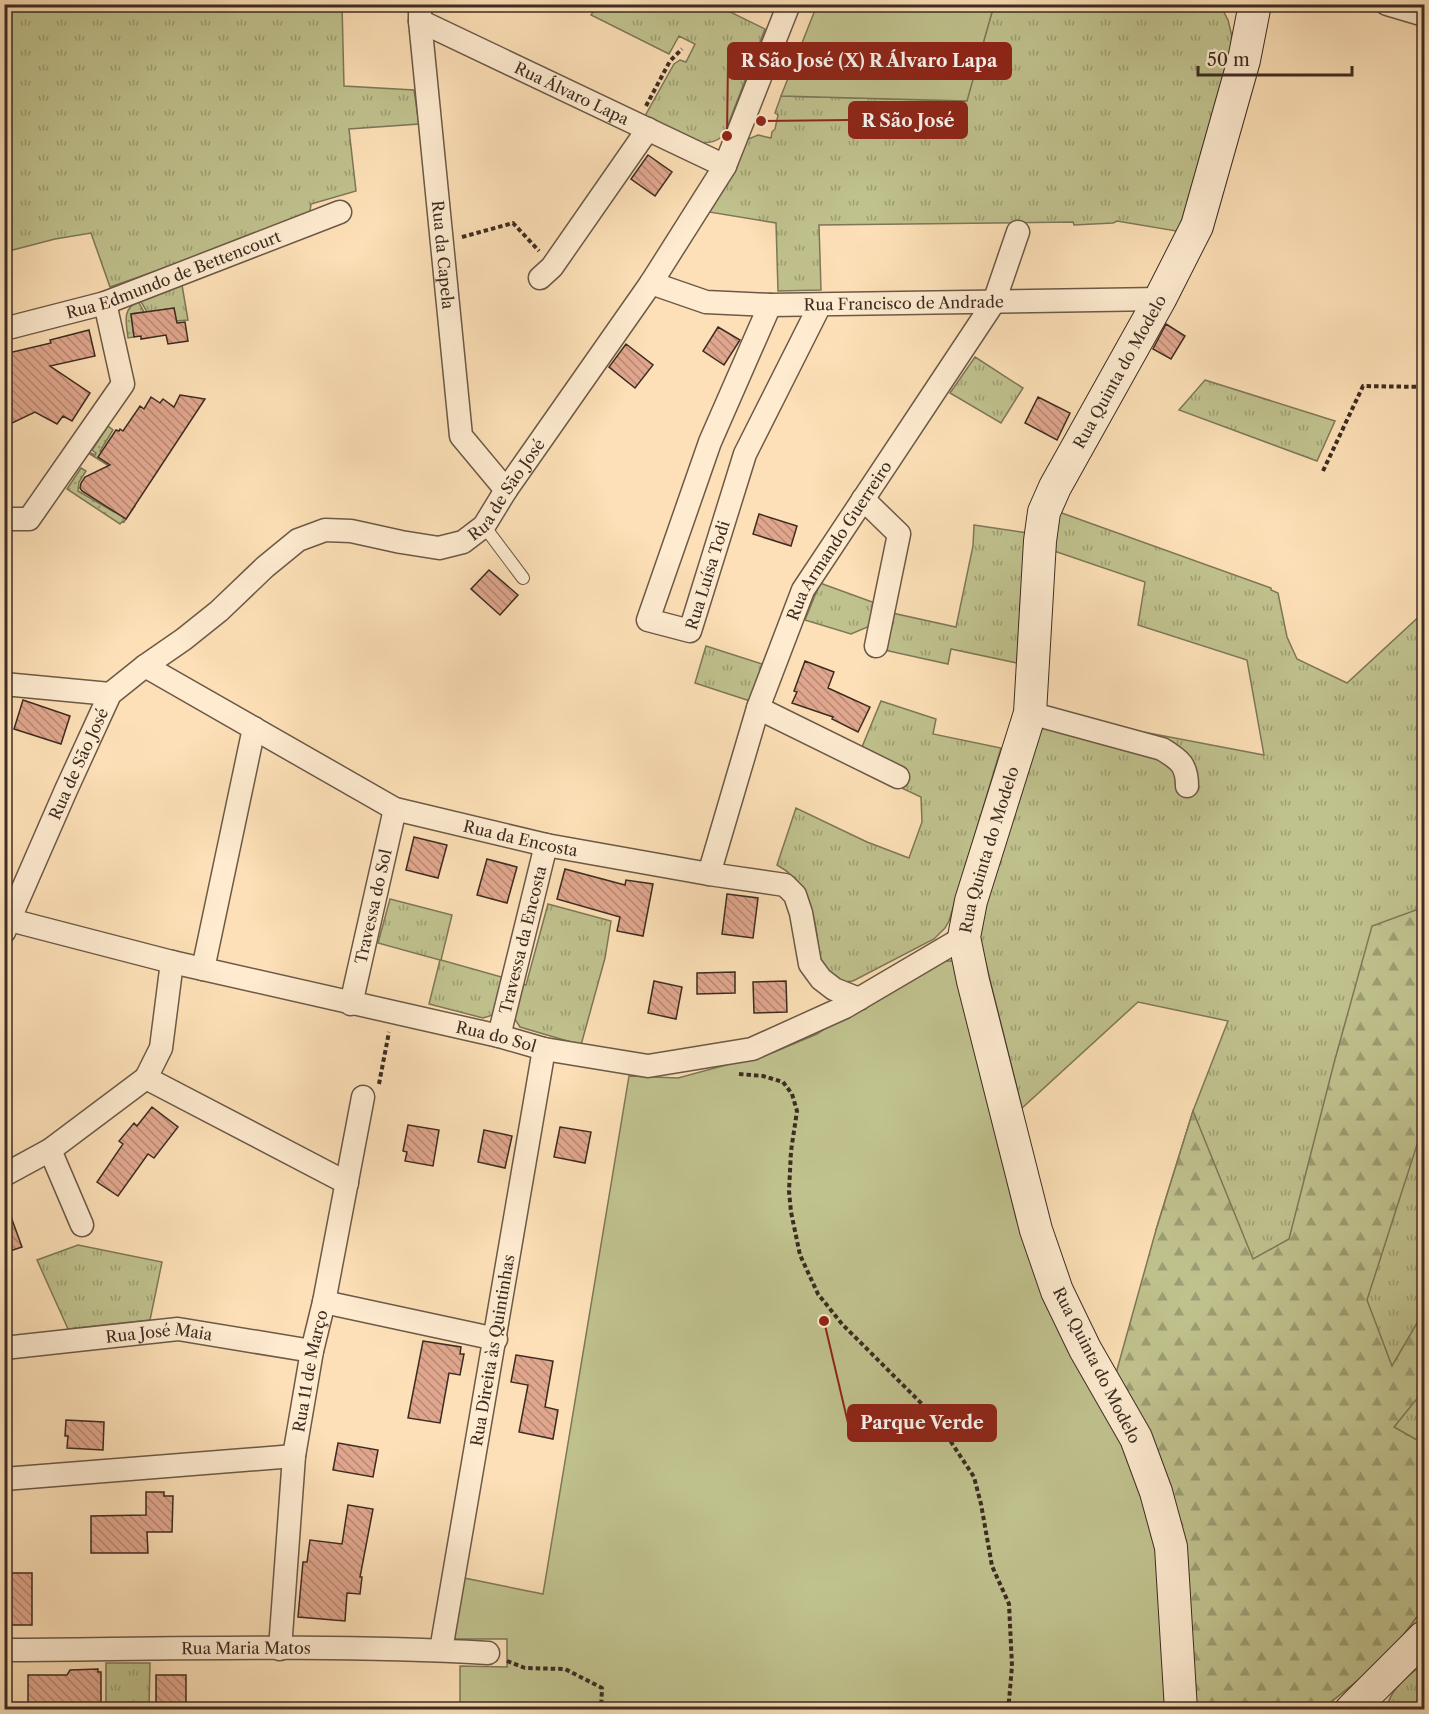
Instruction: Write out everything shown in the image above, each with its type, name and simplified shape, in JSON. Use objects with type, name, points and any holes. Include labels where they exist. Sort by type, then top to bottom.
[{"type":"street","name":"Rua de São José","points":[[7,926],[110,694],[219,611],[264,567],[298,540],[325,530],[351,531],[439,548],[463,542],[484,526],[506,490],[651,283],[724,166],[789,4]]},
{"type":"street","name":"Rua Quinta do Modelo","points":[[1232,4],[1240,33],[1241,72]]},
{"type":"street","name":"Rua Quinta do Modelo","points":[[1181,1710],[1171,1548],[1156,1492],[1136,1438],[1085,1349],[1057,1291],[1035,1230],[972,981],[964,937],[971,901],[1030,713],[1040,541],[1044,512],[1055,488],[1160,299],[1197,226],[1241,72],[1255,4]]},
{"type":"street","points":[[1387,4],[1425,15]]},
{"type":"street","name":"Rua Álvaro Lapa","points":[[420,13],[724,166]]},
{"type":"street","name":"Rua da Capela","points":[[420,13],[461,436],[506,490]]},
{"type":"street","points":[[546,272],[642,126]]},
{"type":"street","name":"Rua Edmundo de Bettencourt","points":[[4,328],[105,303],[340,212]]},
{"type":"street","name":"Rua Armando Guerreiro","points":[[709,874],[758,708],[803,590],[994,302],[1018,232]]},
{"type":"street","name":"Rua Francisco de Andrade","points":[[651,283],[706,302],[770,305],[1160,299]]},
{"type":"street","points":[[4,519],[29,519],[123,384],[105,303]]},
{"type":"street","name":"Rua Luísa Todi","points":[[770,305],[710,442],[648,620],[690,631],[745,454],[820,305]]},
{"type":"street","points":[[863,499],[899,534],[876,646]]},
{"type":"street","name":"Rua da Encosta","points":[[146,666],[395,810],[546,845],[785,885],[795,895],[801,913],[810,964],[821,979],[834,988],[860,999]]},
{"type":"street","points":[[4,684],[110,694]]},
{"type":"street","points":[[758,708],[897,777]]},
{"type":"street","points":[[1030,713],[1162,749],[1176,758],[1183,766],[1187,775],[1187,786]]},
{"type":"street","points":[[203,969],[254,728]]},
{"type":"street","name":"Travessa do Sol","points":[[351,1004],[395,810]]},
{"type":"street","name":"Travessa da Encosta","points":[[499,1036],[546,845]]},
{"type":"street","name":"Rua do Sol","points":[[7,926],[499,1036],[544,1049],[648,1066],[752,1049],[860,999],[964,937]]},
{"type":"street","points":[[4,1175],[50,1150],[146,1078],[161,1048],[172,962]]},
{"type":"street","name":"Rua Direita às Quintinhas","points":[[441,1650],[544,1049]]},
{"type":"street","points":[[146,1078],[347,1184]]},
{"type":"street","name":"Rua 11 de Março","points":[[280,1649],[294,1456],[312,1351],[324,1302],[363,1096]]},
{"type":"street","points":[[50,1150],[82,1225]]},
{"type":"street","points":[[324,1302],[496,1339]]},
{"type":"street","name":"Rua José Maia","points":[[4,1348],[178,1329],[312,1351]]},
{"type":"street","points":[[4,1479],[294,1456]]},
{"type":"street","points":[[1351,1710],[1425,1637]]},
{"type":"street","name":"Rua Maria Matos","points":[[4,1650],[280,1649],[441,1650],[488,1653]]},
{"type":"street","name":"Rua Quinta do Modelo","points":[[1174,1710],[1179,1675]]},
{"type":"lane","points":[[484,526],[523,578]]},
{"type":"path","points":[[642,126],[670,61],[682,49]]},
{"type":"path","points":[[456,239],[513,223],[546,272]]},
{"type":"path","points":[[1323,471],[1364,386],[1425,387]]},
{"type":"path","points":[[363,1096],[376,1101],[393,1013]]},
{"type":"path","points":[[712,1055],[714,1064],[720,1070],[763,1076],[783,1082],[792,1094],[797,1111],[791,1151],[789,1191],[791,1212],[801,1255],[818,1294],[842,1324],[934,1416],[974,1477],[992,1566],[1009,1604],[1012,1666],[1009,1701],[1003,1710]]},
{"type":"path","points":[[488,1653],[525,1668],[565,1669],[602,1688],[601,1710]]},
{"type":"green space","points":[[4,5],[342,5],[344,86],[414,90],[419,124],[349,129],[356,191],[311,204],[309,218],[110,287],[91,233],[55,239],[5,252]]},
{"type":"green space","points":[[597,5],[716,5],[765,29],[724,135],[713,142],[700,143],[645,116],[674,64],[680,60],[686,62],[695,44],[679,36],[669,54],[591,15]]},
{"type":"green space","points":[[817,5],[994,5],[967,101],[781,96]]},
{"type":"green space","points":[[994,5],[1220,5],[1228,20],[1235,49],[1182,232],[1117,221],[1074,225],[1073,222],[819,225],[821,290],[778,291],[776,223],[709,212],[711,204],[746,140],[758,135],[771,138],[778,115],[775,113],[781,96],[966,101]]},
{"type":"green space","points":[[182,285],[188,320],[176,321],[174,308],[147,312],[140,300]]},
{"type":"green space","points":[[138,301],[144,312],[131,314],[134,337],[128,338],[127,312]]},
{"type":"green space","points":[[975,357],[1023,388],[1001,423],[950,393]]},
{"type":"green space","points":[[1205,380],[1335,421],[1317,461],[1179,410]]},
{"type":"green space","points":[[108,426],[113,430],[100,451],[138,475],[153,467],[158,470],[150,482],[140,476],[133,481],[90,454],[95,455],[96,453],[92,450]]},
{"type":"green space","points":[[81,468],[86,471],[79,482],[78,491],[114,512],[129,489],[128,501],[135,506],[124,522],[120,524],[67,489]]},
{"type":"green space","points":[[1059,512],[1271,588],[1278,593],[1287,637],[1297,659],[1347,683],[1424,612],[1424,1608],[1387,1657],[1322,1709],[1156,1230],[1193,1111],[1228,1021],[1138,1002],[1022,1108],[979,936],[988,890],[1044,713],[1264,755],[1247,660],[1138,625],[1145,582],[1054,551]]},
{"type":"green space","points":[[974,525],[1028,533],[1021,594],[1017,663],[951,649],[948,664],[884,650],[892,613],[956,627],[973,546]]},
{"type":"green space","points":[[820,583],[875,603],[870,626],[851,634],[805,620]]},
{"type":"green space","points":[[706,646],[762,664],[750,701],[695,683]]},
{"type":"green space","points":[[881,701],[936,719],[933,734],[1001,748],[945,928],[934,939],[853,981],[836,981],[820,958],[815,925],[806,895],[794,878],[777,865],[796,808],[867,842],[909,858],[922,822],[921,797],[895,785],[903,767],[862,747]]},
{"type":"green space","points":[[390,899],[452,915],[441,960],[505,978],[493,1015],[483,1018],[429,1004],[440,960],[378,943]]},
{"type":"green space","points":[[548,904],[611,921],[605,958],[581,1045],[520,1027],[513,1016],[521,984],[526,985]]},
{"type":"green space","points":[[1424,907],[1424,1123],[1367,1300],[1392,1366],[1424,1311],[1424,1390],[1394,1427],[1424,1444],[1424,1607],[1387,1657],[1322,1709],[1191,1709],[1113,1384],[1156,1230],[1193,1111],[1253,1259],[1289,1239],[1372,926]]},
{"type":"green space","points":[[940,961],[955,961],[1017,1221],[1042,1282],[1129,1439],[1165,1553],[1172,1709],[460,1709],[460,1666],[507,1667],[507,1639],[451,1639],[464,1578],[543,1594],[629,1076],[678,1078],[774,1052],[817,1034]]},
{"type":"green space","points":[[78,1245],[162,1262],[150,1320],[68,1329],[37,1260]]},
{"type":"green space","points":[[106,1663],[150,1663],[149,1709],[106,1709]]},
{"type":"green space","points":[[1424,1663],[1424,1709],[1387,1709],[1395,1690]]},
{"type":"building","points":[[648,155],[672,172],[655,196],[631,179]]},
{"type":"building","points":[[174,308],[177,323],[185,322],[188,341],[168,344],[166,335],[141,339],[141,336],[134,337],[131,314]]},
{"type":"building","points":[[1166,324],[1185,336],[1171,359],[1153,349]]},
{"type":"building","points":[[718,327],[740,340],[724,365],[703,351]]},
{"type":"building","points":[[89,330],[95,356],[50,366],[90,393],[72,421],[63,416],[57,424],[35,412],[8,425],[4,406],[12,404],[4,375],[4,354],[51,343],[50,340]]},
{"type":"building","points":[[626,344],[653,365],[635,388],[609,367]]},
{"type":"building","points":[[180,395],[205,399],[126,519],[82,491],[81,483],[85,477],[110,465],[98,457],[116,430],[123,431],[140,406],[144,409],[151,397],[160,403],[163,399],[174,407]]},
{"type":"building","points":[[1038,397],[1070,413],[1057,440],[1025,423]]},
{"type":"building","points":[[759,514],[797,526],[791,546],[753,534]]},
{"type":"building","points":[[489,570],[518,595],[500,615],[471,589]]},
{"type":"building","points":[[805,661],[834,672],[828,688],[870,707],[858,732],[832,719],[833,717],[792,703]]},
{"type":"building","points":[[23,700],[70,716],[61,744],[14,729]]},
{"type":"building","points":[[414,837],[447,845],[438,878],[406,870]]},
{"type":"building","points":[[487,859],[517,867],[507,903],[477,895]]},
{"type":"building","points":[[565,869],[625,885],[626,880],[653,884],[643,936],[617,931],[620,917],[557,899]]},
{"type":"building","points":[[727,894],[758,898],[753,938],[722,934]]},
{"type":"building","points":[[735,972],[735,993],[697,994],[697,973]]},
{"type":"building","points":[[654,981],[682,987],[676,1019],[648,1013]]},
{"type":"building","points":[[786,981],[787,1012],[754,1013],[753,982]]},
{"type":"building","points":[[152,1107],[178,1127],[154,1158],[148,1154],[118,1196],[97,1182],[123,1144],[119,1141],[134,1123],[137,1126]]},
{"type":"building","points":[[408,1125],[439,1130],[433,1166],[405,1161],[407,1152],[403,1151]]},
{"type":"building","points":[[560,1127],[591,1132],[585,1163],[554,1157]]},
{"type":"building","points":[[484,1130],[512,1136],[505,1168],[478,1162]]},
{"type":"building","points":[[4,1203],[6,1203],[22,1247],[4,1253]]},
{"type":"building","points":[[423,1341],[461,1347],[460,1354],[464,1354],[460,1375],[449,1373],[440,1423],[408,1418]]},
{"type":"building","points":[[516,1355],[553,1361],[545,1407],[558,1410],[553,1439],[519,1432],[528,1385],[511,1382]]},
{"type":"building","points":[[66,1420],[104,1422],[103,1450],[67,1448]]},
{"type":"building","points":[[338,1443],[378,1450],[373,1477],[333,1470]]},
{"type":"building","points":[[146,1492],[164,1492],[164,1496],[173,1496],[172,1532],[147,1532],[148,1553],[91,1553],[91,1516],[146,1515]]},
{"type":"building","points":[[348,1505],[373,1509],[360,1577],[362,1577],[360,1594],[347,1593],[345,1621],[298,1617],[303,1562],[307,1562],[310,1540],[342,1544]]},
{"type":"building","points":[[4,1573],[32,1573],[32,1625],[4,1625]]},
{"type":"building","points":[[98,1669],[98,1672],[101,1672],[101,1710],[28,1710],[28,1675],[67,1675],[70,1670]]},
{"type":"building","points":[[156,1675],[186,1675],[186,1710],[156,1710]]},
{"type":"place","name":"R São José","points":[[761,121]]},
{"type":"place","name":"R São José (X) R Álvaro Lapa","points":[[727,136]]},
{"type":"place","name":"Parque Verde","points":[[824,1321]]}]
